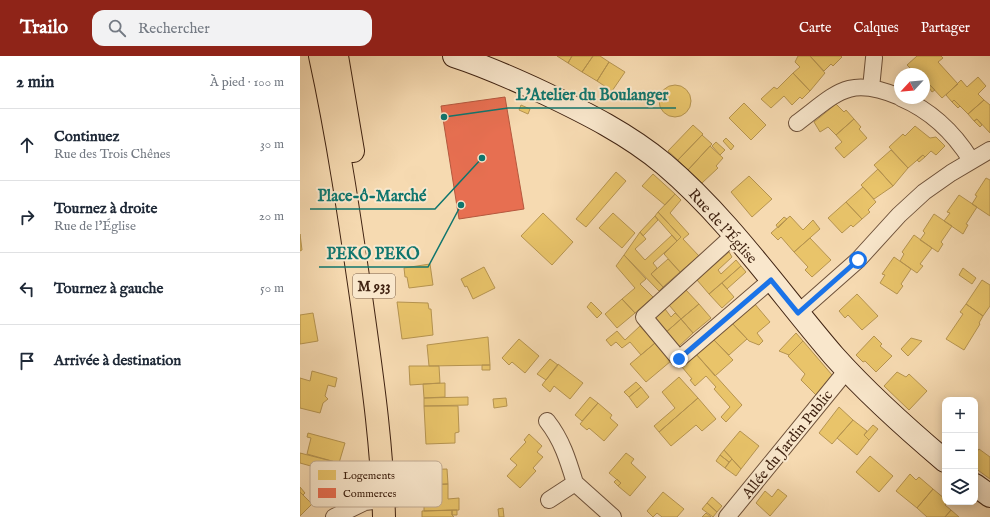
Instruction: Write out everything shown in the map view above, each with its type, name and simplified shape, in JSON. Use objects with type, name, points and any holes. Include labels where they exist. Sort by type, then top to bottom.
[{"type":"main road","name":"M 933","points":[[320,56],[337,144],[376,402],[382,461]]},
{"type":"main road","name":"M 933","points":[[337,56],[390,391],[396,453],[395,461]]},
{"type":"street","name":"Rue de l'Église","points":[[454,56],[518,81],[599,121],[623,135],[650,154],[678,177],[733,236],[848,370],[899,421],[942,458]]},
{"type":"street","points":[[871,88],[874,58]]},
{"type":"street","points":[[797,123],[837,93],[847,88],[871,88],[894,96]]},
{"type":"street","points":[[913,104],[921,108],[944,126],[971,160]]},
{"type":"street","points":[[798,313],[858,260],[899,215],[924,192],[971,160],[990,150]]},
{"type":"street","points":[[733,236],[644,317],[679,359],[771,280]]},
{"type":"street","name":"Allée du Jardin Public","points":[[727,517],[848,370]]},
{"type":"street","points":[[547,421],[556,432],[564,447],[574,483],[613,517]]},
{"type":"street","points":[[549,500],[574,483]]},
{"type":"street","points":[[978,487],[990,496]]},
{"type":"street","points":[[334,517],[351,507]]},
{"type":"street","points":[[372,507],[391,508]]},
{"type":"building: Logements","points":[[557,56],[572,56],[568,63]]},
{"type":"building: Logements","points":[[572,56],[593,56],[582,72],[568,63]]},
{"type":"building: Logements","points":[[593,56],[600,56],[609,62],[597,81],[582,72]]},
{"type":"building: Logements","points":[[798,56],[810,56],[825,73],[810,91],[793,73],[800,67],[795,62]]},
{"type":"building: Logements","points":[[810,56],[842,57],[833,66],[831,64],[824,71]]},
{"type":"building: Logements","points":[[917,56],[941,56],[943,58],[938,62],[958,84],[942,98],[930,85],[930,68],[910,68],[907,65]]},
{"type":"building: Logements","points":[[609,62],[625,72],[612,91],[597,81]]},
{"type":"building: Logements","points":[[793,73],[810,91],[802,99],[800,97],[792,105],[784,96],[771,108],[761,99],[774,87],[777,89]]},
{"type":"building: Logements","points":[[978,77],[986,86],[978,94],[984,100],[968,114],[954,100],[952,102],[946,95],[961,80],[967,87]]},
{"type":"building: Logements","points":[[672,85],[678,85],[687,89],[691,101],[687,113],[678,117],[672,117],[663,113],[659,104],[659,98],[663,89]]},
{"type":"building: Logements","points":[[930,85],[935,90],[932,92],[930,89]]},
{"type":"building: Logements","points":[[954,100],[960,106],[958,108],[952,102]]},
{"type":"building: Logements","points":[[984,100],[990,105],[990,133],[977,119],[974,121],[968,114]]},
{"type":"building: Logements","points":[[744,103],[766,125],[751,140],[729,118]]},
{"type":"building: Logements","points":[[836,104],[844,112],[846,110],[854,119],[836,135],[828,127],[820,132],[814,122]]},
{"type":"building: Logements","points":[[521,105],[530,109],[528,114],[519,110]]},
{"type":"building: Logements","points":[[854,119],[861,127],[859,129],[867,138],[844,158],[835,148],[842,142],[836,135]]},
{"type":"building: Logements","points":[[977,119],[982,125],[980,127],[974,121]]},
{"type":"building: Logements","points":[[693,125],[703,134],[678,160],[668,151]]},
{"type":"building: Logements","points":[[915,126],[930,138],[936,137],[945,146],[936,155],[931,151],[925,157],[923,155],[908,168],[889,147],[903,134],[905,136]]},
{"type":"building: Logements","points":[[702,135],[712,144],[688,170],[678,160]]},
{"type":"building: Logements","points":[[726,138],[734,146],[731,150],[723,141]]},
{"type":"building: Logements","points":[[716,142],[725,150],[720,155],[712,146]]},
{"type":"building: Logements","points":[[710,146],[723,158],[716,166],[718,168],[702,183],[688,170]]},
{"type":"building: Logements","points":[[891,150],[908,168],[893,186],[874,165]]},
{"type":"building: Logements","points":[[923,155],[925,157],[919,162],[917,160]]},
{"type":"building: Logements","points":[[878,169],[893,186],[874,199],[861,185]]},
{"type":"building: Logements","points":[[616,172],[626,181],[586,227],[576,219]]},
{"type":"building: Logements","points":[[653,174],[675,194],[665,205],[642,186]]},
{"type":"building: Logements","points":[[749,176],[772,199],[752,217],[731,192]]},
{"type":"building: Logements","points":[[986,178],[990,180],[990,216],[972,204],[977,196],[975,195]]},
{"type":"building: Logements","points":[[863,187],[876,202],[868,210],[870,212],[862,219],[846,202]]},
{"type":"building: Logements","points":[[675,194],[681,200],[670,213],[689,234],[683,239],[699,256],[680,272],[664,254],[681,237],[658,212]]},
{"type":"building: Logements","points":[[959,195],[977,207],[966,224],[968,225],[963,234],[944,221],[950,213],[947,212]]},
{"type":"building: Logements","points":[[846,202],[862,219],[853,227],[851,225],[842,233],[828,218]]},
{"type":"building: Logements","points":[[658,212],[681,237],[677,241],[655,216]]},
{"type":"building: Logements","points":[[543,213],[573,242],[552,265],[521,236]]},
{"type":"building: Logements","points":[[613,213],[635,233],[622,248],[599,228]]},
{"type":"building: Logements","points":[[934,214],[952,226],[941,242],[943,244],[938,252],[920,240],[925,233],[923,231]]},
{"type":"building: Logements","points":[[655,216],[658,220],[643,236],[640,232]]},
{"type":"building: Logements","points":[[790,216],[803,230],[813,220],[820,229],[794,252],[781,237],[778,240],[771,233]]},
{"type":"building: Logements","points":[[784,217],[787,219],[778,228],[776,225]]},
{"type":"building: Logements","points":[[640,232],[646,239],[635,249],[645,260],[672,235],[677,241],[653,263],[657,268],[651,274],[663,287],[659,291],[624,255]]},
{"type":"building: Logements","points":[[300,234],[302,250],[300,251]]},
{"type":"building: Logements","points":[[914,235],[932,248],[920,264],[923,266],[917,273],[900,261],[904,254],[902,252]]},
{"type":"building: Logements","points":[[810,238],[831,260],[812,277],[805,270],[808,267],[794,252]]},
{"type":"building: Logements","points":[[729,252],[732,257],[718,270],[721,274],[736,260],[741,266],[709,294],[697,280]]},
{"type":"building: Logements","points":[[624,255],[646,279],[640,284],[653,297],[635,313],[622,299],[635,288],[616,266]]},
{"type":"building: Logements","points":[[894,257],[911,269],[901,284],[903,286],[897,294],[880,283],[885,275],[882,274]]},
{"type":"building: Logements","points":[[668,259],[680,272],[663,287],[651,274]]},
{"type":"building: Logements","points":[[430,264],[433,285],[409,288],[407,277],[405,277],[404,268]]},
{"type":"building: Logements","points":[[741,266],[746,272],[727,289],[722,283]]},
{"type":"building: Logements","points":[[484,267],[495,288],[473,299],[467,286],[465,287],[461,279]]},
{"type":"building: Logements","points":[[963,268],[976,278],[972,284],[959,275]]},
{"type":"building: Logements","points":[[982,280],[990,285],[990,306],[983,316],[966,304]]},
{"type":"building: Logements","points":[[722,283],[734,297],[722,308],[709,294]]},
{"type":"building: Logements","points":[[686,290],[699,304],[681,319],[669,305]]},
{"type":"building: Logements","points":[[857,294],[878,316],[862,330],[848,315],[845,318],[839,311]]},
{"type":"building: Logements","points":[[622,299],[635,313],[617,328],[605,314]]},
{"type":"building: Logements","points":[[397,302],[428,303],[429,309],[431,309],[433,335],[402,339]]},
{"type":"building: Logements","points":[[591,302],[602,313],[597,318],[587,307]]},
{"type":"building: Logements","points":[[754,303],[770,322],[757,333],[763,341],[759,345],[749,341],[732,323]]},
{"type":"building: Logements","points":[[699,304],[711,318],[693,333],[681,319]]},
{"type":"building: Logements","points":[[966,304],[983,316],[979,323],[980,324],[964,350],[946,339],[963,314],[960,312]]},
{"type":"building: Logements","points":[[665,309],[671,317],[675,313],[681,319],[664,334],[652,320]]},
{"type":"building: Logements","points":[[313,313],[318,341],[300,344],[300,315]]},
{"type":"building: Logements","points":[[681,319],[693,333],[677,348],[664,334]]},
{"type":"building: Logements","points":[[732,323],[747,339],[729,355],[713,339]]},
{"type":"building: Logements","points":[[640,326],[655,343],[641,355],[630,342],[622,348],[616,342],[611,346],[606,340],[617,331],[625,340]]},
{"type":"building: Logements","points":[[796,333],[803,341],[789,355],[779,351]]},
{"type":"building: Logements","points":[[874,336],[882,344],[880,346],[892,356],[876,372],[865,361],[863,362],[856,355]]},
{"type":"building: Logements","points":[[488,337],[490,365],[429,366],[427,345]]},
{"type":"building: Logements","points":[[911,338],[922,341],[908,356],[901,349]]},
{"type":"building: Logements","points":[[519,339],[539,356],[525,373],[512,362],[509,365],[502,358]]},
{"type":"building: Logements","points":[[713,339],[733,360],[715,376],[696,354]]},
{"type":"building: Logements","points":[[803,341],[832,375],[816,395],[801,380],[805,374],[788,356]]},
{"type":"building: Logements","points":[[655,343],[671,361],[646,382],[630,364]]},
{"type":"building: Logements","points":[[696,354],[742,405],[726,422],[721,417],[730,407],[714,389],[716,387],[706,376],[695,386],[690,380],[692,379],[682,367]]},
{"type":"building: Logements","points":[[550,359],[558,365],[546,380],[537,374]]},
{"type":"building: Logements","points":[[558,364],[583,383],[570,399],[554,386],[550,392],[542,385]]},
{"type":"building: Logements","points":[[482,365],[490,365],[490,370],[482,370]]},
{"type":"building: Logements","points":[[409,366],[439,366],[440,383],[410,385]]},
{"type":"building: Logements","points":[[312,371],[337,378],[335,387],[328,385],[325,396],[328,399],[323,403],[320,413],[300,408],[300,378],[310,381]]},
{"type":"building: Logements","points":[[897,372],[906,377],[909,374],[927,391],[909,410],[884,386]]},
{"type":"building: Logements","points":[[679,377],[698,398],[659,432],[654,426],[675,408],[662,392]]},
{"type":"building: Logements","points":[[636,382],[641,387],[629,397],[624,392]]},
{"type":"building: Logements","points":[[445,383],[445,397],[424,398],[423,384]]},
{"type":"building: Logements","points":[[641,387],[649,397],[637,408],[629,397]]},
{"type":"building: Logements","points":[[468,397],[468,405],[424,406],[424,398]]},
{"type":"building: Logements","points":[[590,397],[598,403],[582,421],[575,415]]},
{"type":"building: Logements","points":[[506,398],[507,406],[494,408],[493,399]]},
{"type":"building: Logements","points":[[698,398],[716,419],[702,431],[696,425],[671,446],[659,432]]},
{"type":"building: Logements","points":[[598,403],[612,415],[610,418],[618,425],[604,441],[589,428],[587,430],[580,424]]},
{"type":"building: Logements","points":[[424,406],[458,406],[459,432],[455,433],[455,443],[426,444]]},
{"type":"building: Logements","points":[[839,407],[853,420],[832,444],[819,433]]},
{"type":"building: Logements","points":[[853,420],[867,431],[864,435],[869,440],[857,455],[837,438]]},
{"type":"building: Logements","points":[[873,425],[878,429],[869,440],[864,435]]},
{"type":"building: Logements","points":[[740,431],[759,446],[741,469],[724,450]]},
{"type":"building: Logements","points":[[308,433],[345,443],[340,461],[332,461],[307,454],[311,438],[307,437]]},
{"type":"building: Logements","points":[[529,434],[542,446],[537,452],[543,457],[533,468],[536,471],[520,488],[507,476],[517,465],[510,459],[526,442],[524,440]]},
{"type":"building: Logements","points":[[979,449],[990,457],[990,479],[978,470]]},
{"type":"building: Logements","points":[[724,450],[732,459],[729,462],[720,455]]},
{"type":"building: Logements","points":[[300,453],[331,461],[310,461],[310,466],[300,463]]},
{"type":"building: Logements","points":[[626,453],[634,459],[631,463],[646,477],[630,496],[618,486],[621,483],[609,473]]},
{"type":"building: Logements","points":[[720,455],[729,462],[725,468],[716,461]]},
{"type":"building: Logements","points":[[870,456],[893,476],[879,492],[856,472]]},
{"type":"building: Logements","points":[[732,459],[741,469],[736,476],[725,468]]},
{"type":"building: Logements","points":[[442,469],[447,469],[448,484],[442,484]]},
{"type":"building: Logements","points":[[910,474],[916,480],[919,477],[933,489],[917,508],[896,491]]},
{"type":"building: Logements","points":[[617,479],[621,483],[618,486],[614,482]]},
{"type":"building: Logements","points":[[442,484],[448,484],[448,499],[459,498],[459,510],[424,511],[424,507],[442,507]]},
{"type":"building: Logements","points":[[300,487],[305,493],[303,495],[300,492]]},
{"type":"building: Logements","points":[[778,489],[787,496],[770,516],[756,503],[765,491],[772,497]]},
{"type":"building: Logements","points":[[933,489],[942,496],[942,505],[945,505],[951,510],[945,517],[927,517],[917,508]]},
{"type":"building: Logements","points":[[300,492],[310,502],[310,506],[300,516]]},
{"type":"building: Logements","points":[[663,492],[684,509],[677,517],[662,517],[657,513],[653,517],[647,511]]},
{"type":"building: Logements","points":[[712,497],[722,506],[717,512],[707,503]]},
{"type":"building: Logements","points":[[707,503],[717,512],[713,517],[702,509]]},
{"type":"building: Logements","points":[[503,508],[504,517],[499,517],[498,509]]},
{"type":"building: Logements","points":[[452,510],[457,510],[457,515],[452,515]]},
{"type":"building: Logements","points":[[452,510],[452,515],[454,517],[422,517],[422,511]]},
{"type":"building: Logements","points":[[951,510],[959,517],[945,517]]},
{"type":"building: Logements","points":[[706,513],[711,517],[702,517]]},
{"type":"building: Commerces","points":[[505,97],[524,209],[459,219],[441,106]]},
{"type":"place","name":"L’Atelier du Boulanger","points":[[444,117]]},
{"type":"place","name":"Place-ô-Marché","points":[[482,158]]},
{"type":"place","name":"PEKO PEKO","points":[[461,205]]},
{"type":"route","points":[[679,359],[771,280],[798,313],[858,260]]}]
